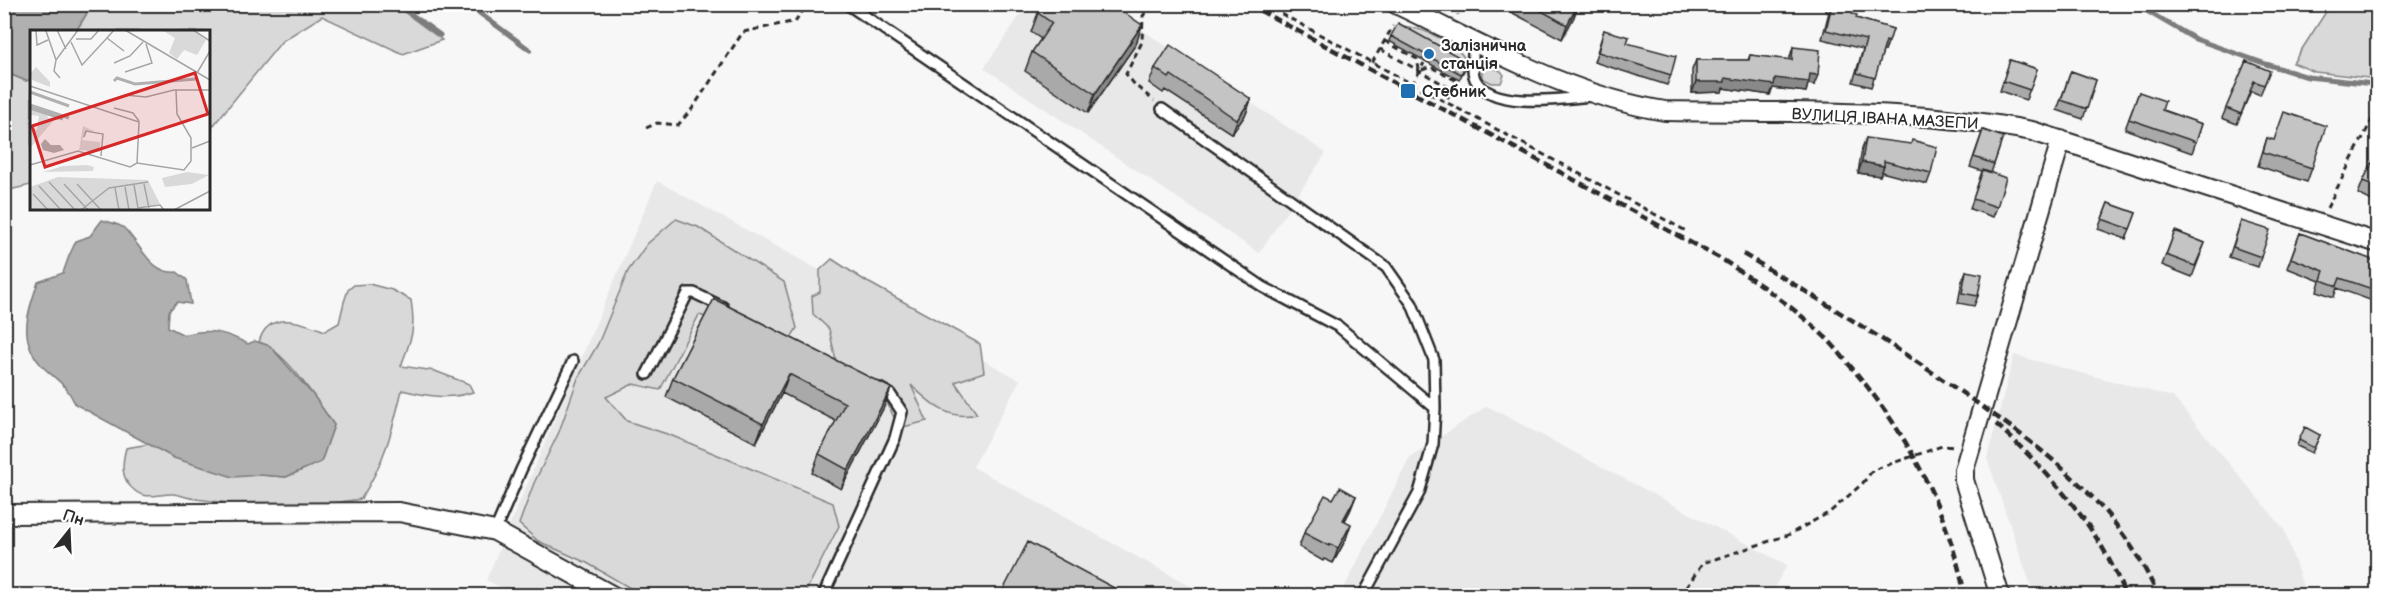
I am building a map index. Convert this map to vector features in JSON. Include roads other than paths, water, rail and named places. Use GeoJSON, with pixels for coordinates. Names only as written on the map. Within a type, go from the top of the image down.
{"type":"FeatureCollection","features":[{"type":"Feature","properties":{"kind":"street","name":"ВУЛИЦЯ ІВАНА МАЗЕПИ"},"geometry":{"type":"LineString","coordinates":[[1396,4],[1474,42],[1598,95],[1637,106],[1665,111],[1931,116],[1987,122],[2032,131],[2378,243]]}},
{"type":"Feature","properties":{"kind":"street"},"geometry":{"type":"LineString","coordinates":[[2000,596],[1964,480],[1964,470],[2061,140]]}},
{"type":"Feature","properties":{"kind":"street"},"geometry":{"type":"LineString","coordinates":[[4,514],[399,512],[495,531],[613,596]]}},
{"type":"Feature","properties":{"kind":"lane"},"geometry":{"type":"LineString","coordinates":[[847,4],[1263,287],[1339,327],[1435,408]]}},
{"type":"Feature","properties":{"kind":"lane"},"geometry":{"type":"LineString","coordinates":[[1474,42],[1474,77],[1480,86],[1490,93],[1502,97],[1548,101],[1598,95]]}},
{"type":"Feature","properties":{"kind":"lane"},"geometry":{"type":"LineString","coordinates":[[1162,109],[1386,267],[1412,304],[1434,360],[1433,444],[1419,493],[1363,596]]}},
{"type":"Feature","properties":{"kind":"lane"},"geometry":{"type":"LineString","coordinates":[[647,374],[688,293],[702,296],[733,312]]}},
{"type":"Feature","properties":{"kind":"lane"},"geometry":{"type":"LineString","coordinates":[[495,531],[573,361]]}},
{"type":"Feature","properties":{"kind":"lane"},"geometry":{"type":"LineString","coordinates":[[824,596],[895,438],[902,412],[890,394],[869,383]]}},
{"type":"Feature","properties":{"kind":"waterway"},"geometry":{"type":"LineString","coordinates":[[397,4],[440,35]]}},
{"type":"Feature","properties":{"kind":"waterway"},"geometry":{"type":"LineString","coordinates":[[467,4],[530,50]]}},
{"type":"Feature","properties":{"kind":"waterway"},"geometry":{"type":"LineString","coordinates":[[2129,4],[2140,7],[2195,39],[2266,64],[2308,77],[2374,84]]}},
{"type":"Feature","properties":{"kind":"railway"},"geometry":{"type":"LineString","coordinates":[[1248,4],[1723,260],[1801,316],[1829,341],[1852,368],[1891,419],[1908,446],[1937,503],[1958,564],[1965,596]]}},
{"type":"Feature","properties":{"kind":"railway"},"geometry":{"type":"LineString","coordinates":[[1743,254],[1889,343],[2002,420],[2064,469],[2117,526],[2139,559],[2158,596]]}},
{"type":"Feature","properties":{"kind":"railway"},"geometry":{"type":"LineString","coordinates":[[1996,424],[2053,481],[2088,525],[2103,548],[2125,596]]}},
{"type":"Feature","properties":{"kind":"place","name":"Залізнична станція"},"geometry":{"type":"Point","coordinates":[1429,54]}},
{"type":"Feature","properties":{"kind":"place","name":"Стебник"},"geometry":{"type":"Point","coordinates":[1408,91]}}]}
